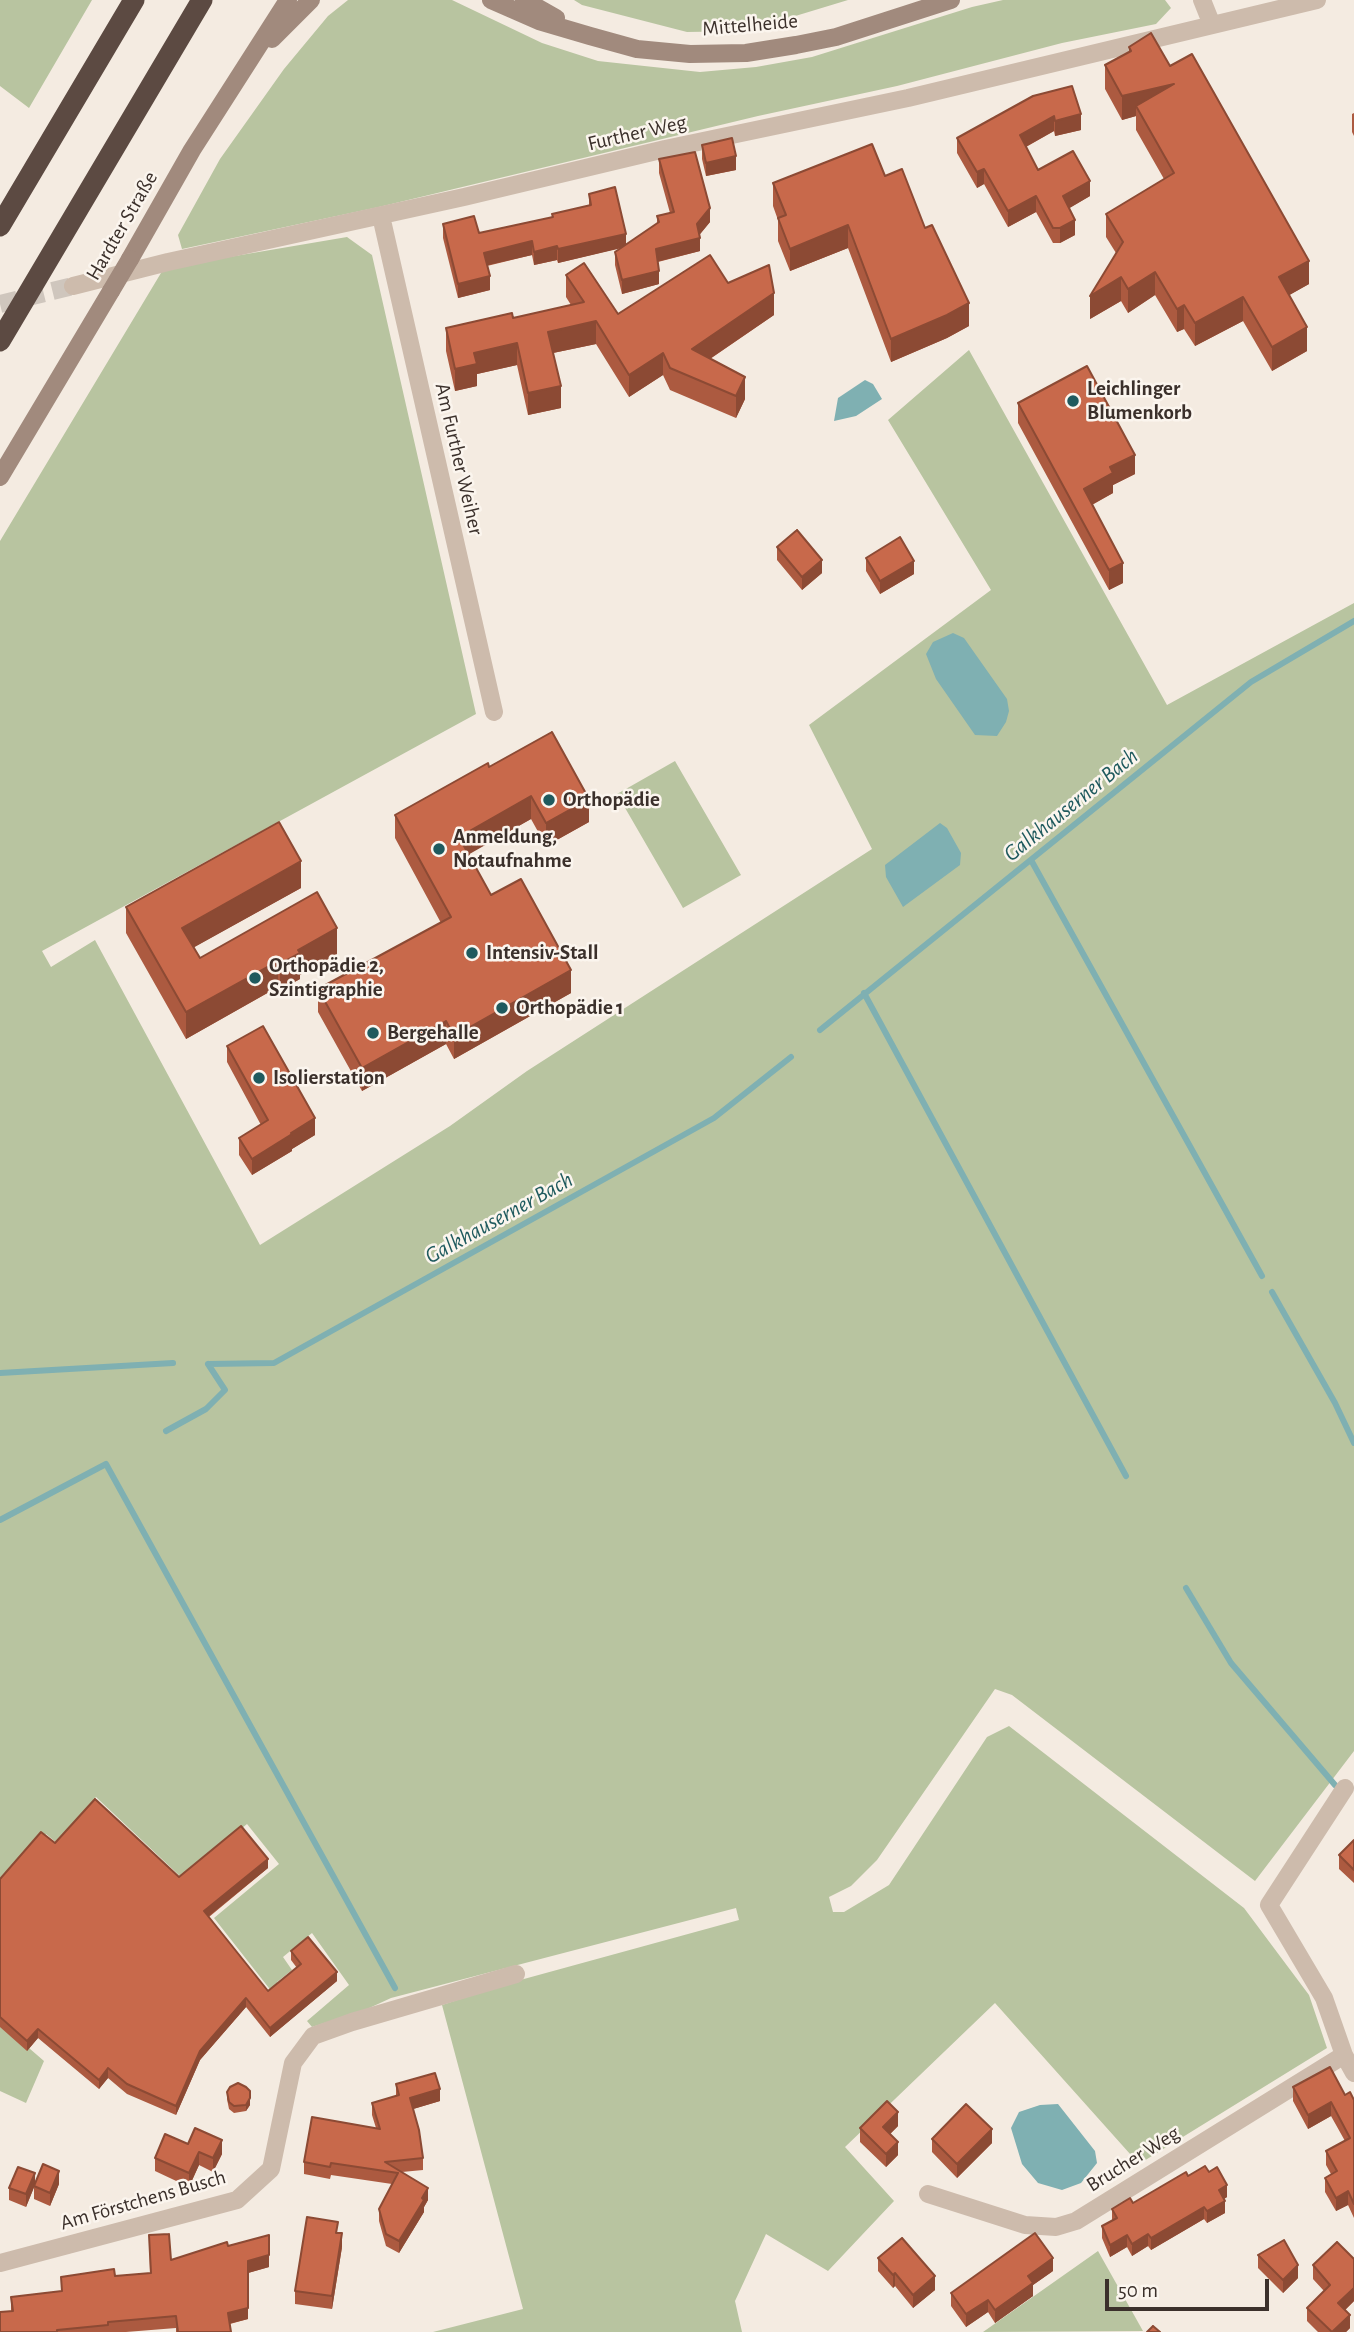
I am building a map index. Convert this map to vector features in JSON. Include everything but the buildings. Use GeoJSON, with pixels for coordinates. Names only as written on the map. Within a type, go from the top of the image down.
{"type":"FeatureCollection","features":[{"type":"Feature","properties":{"kind":"highway"},"geometry":{"type":"LineString","coordinates":[[0,226],[134,0]]}},
{"type":"Feature","properties":{"kind":"highway"},"geometry":{"type":"LineString","coordinates":[[0,341],[202,0]]}},
{"type":"Feature","properties":{"kind":"main road","name":"Hardter Straße"},"geometry":{"type":"LineString","coordinates":[[0,477],[192,150],[288,0]]}},
{"type":"Feature","properties":{"kind":"main road"},"geometry":{"type":"LineString","coordinates":[[246,67],[311,0]]}},
{"type":"Feature","properties":{"kind":"main road","name":"Mittelheide"},"geometry":{"type":"LineString","coordinates":[[491,0],[539,21],[637,49],[690,54],[746,53],[836,37],[951,0]]}},
{"type":"Feature","properties":{"kind":"main road","name":"Mittelheide"},"geometry":{"type":"LineString","coordinates":[[524,0],[590,36]]}},
{"type":"Feature","properties":{"kind":"street"},"geometry":{"type":"LineString","coordinates":[[1202,0],[1212,25]]}},
{"type":"Feature","properties":{"kind":"street","name":"Further Weg"},"geometry":{"type":"LineString","coordinates":[[73,286],[665,149],[908,98],[1317,0]]}},
{"type":"Feature","properties":{"kind":"street","name":"Am Further Weiher"},"geometry":{"type":"LineString","coordinates":[[382,216],[494,712]]}},
{"type":"Feature","properties":{"kind":"street"},"geometry":{"type":"LineString","coordinates":[[1345,1788],[1269,1905],[1324,1998],[1344,2055],[1354,2073]]}},
{"type":"Feature","properties":{"kind":"street","name":"Am Förstchens Busch"},"geometry":{"type":"LineString","coordinates":[[0,2263],[237,2200],[271,2169],[293,2063],[313,2036],[516,1974]]}},
{"type":"Feature","properties":{"kind":"street","name":"Brucher Weg"},"geometry":{"type":"LineString","coordinates":[[928,2194],[1026,2225],[1056,2227],[1076,2221],[1344,2055]]}},
{"type":"Feature","properties":{"kind":"green space"},"geometry":{"type":"Polygon","coordinates":[[[0,0],[92,0],[29,108],[0,86],[0,0]]]}},
{"type":"Feature","properties":{"kind":"green space"},"geometry":{"type":"Polygon","coordinates":[[[348,0],[452,0],[542,43],[598,61],[700,72],[756,67],[812,57],[972,7],[1003,0],[1165,0],[1171,8],[1156,24],[1062,43],[897,86],[758,116],[379,207],[182,249],[178,235],[220,159],[284,69],[328,16],[348,0]]]}},
{"type":"Feature","properties":{"kind":"green space"},"geometry":{"type":"Polygon","coordinates":[[[574,0],[848,0],[746,31],[687,32],[582,5],[574,0]]]}},
{"type":"Feature","properties":{"kind":"green space"},"geometry":{"type":"Polygon","coordinates":[[[347,237],[372,255],[476,714],[42,951],[51,967],[95,940],[260,1245],[450,1126],[527,1071],[872,849],[809,725],[991,590],[888,420],[969,350],[1167,705],[1354,603],[1354,1751],[1255,1881],[1012,1695],[995,1689],[877,1860],[851,1886],[829,1897],[833,1912],[844,1912],[889,1885],[987,1737],[1009,1726],[1244,1908],[1309,1995],[1327,2048],[1139,2164],[995,2003],[845,2147],[894,2201],[828,2271],[766,2234],[735,2301],[742,2332],[433,2332],[523,2309],[442,2005],[513,1982],[739,1920],[736,1908],[391,1998],[365,2010],[312,2027],[307,2021],[349,1985],[312,1933],[283,1957],[292,1970],[277,1982],[283,1993],[276,1997],[214,1918],[279,1864],[247,1824],[182,1878],[96,1797],[57,1843],[46,1834],[0,1889],[0,541],[164,268],[347,237]]]}},
{"type":"Feature","properties":{"kind":"green space"},"geometry":{"type":"Polygon","coordinates":[[[675,761],[741,875],[683,908],[617,794],[675,761]]]}},
{"type":"Feature","properties":{"kind":"green space"},"geometry":{"type":"Polygon","coordinates":[[[0,2023],[44,2061],[26,2103],[0,2091],[0,2023]]]}},
{"type":"Feature","properties":{"kind":"green space"},"geometry":{"type":"Polygon","coordinates":[[[1098,2251],[1143,2331],[983,2332],[1098,2251]]]}},
{"type":"Feature","properties":{"kind":"water"},"geometry":{"type":"Polygon","coordinates":[[[865,380],[873,384],[882,399],[856,416],[834,421],[838,398],[865,380]]]}},
{"type":"Feature","properties":{"kind":"water"},"geometry":{"type":"Polygon","coordinates":[[[953,633],[964,638],[1007,699],[1009,711],[997,736],[975,735],[936,679],[926,654],[933,642],[953,633]]]}},
{"type":"Feature","properties":{"kind":"water"},"geometry":{"type":"Polygon","coordinates":[[[940,823],[947,828],[961,853],[960,865],[903,907],[886,877],[885,865],[940,823]]]}},
{"type":"Feature","properties":{"kind":"water"},"geometry":{"type":"Polygon","coordinates":[[[1058,2104],[1095,2151],[1097,2163],[1081,2183],[1062,2190],[1038,2183],[1022,2164],[1011,2128],[1019,2112],[1040,2105],[1058,2104]]]}},
{"type":"Feature","properties":{"kind":"waterway","name":"Galkhauserner Bach"},"geometry":{"type":"LineString","coordinates":[[820,1030],[1251,682],[1354,621]]}},
{"type":"Feature","properties":{"kind":"waterway"},"geometry":{"type":"LineString","coordinates":[[1031,860],[1262,1276]]}},
{"type":"Feature","properties":{"kind":"waterway"},"geometry":{"type":"LineString","coordinates":[[864,993],[1126,1476]]}},
{"type":"Feature","properties":{"kind":"waterway","name":"Galkhauserner Bach"},"geometry":{"type":"LineString","coordinates":[[208,1364],[274,1363],[714,1118],[791,1057]]}},
{"type":"Feature","properties":{"kind":"waterway"},"geometry":{"type":"LineString","coordinates":[[1272,1292],[1335,1403],[1354,1443]]}},
{"type":"Feature","properties":{"kind":"waterway","name":"Galkhauserner Bach"},"geometry":{"type":"LineString","coordinates":[[0,1373],[173,1363]]}},
{"type":"Feature","properties":{"kind":"waterway"},"geometry":{"type":"LineString","coordinates":[[166,1431],[206,1409],[225,1390],[208,1364]]}},
{"type":"Feature","properties":{"kind":"waterway"},"geometry":{"type":"LineString","coordinates":[[0,1520],[106,1464],[395,1988]]}},
{"type":"Feature","properties":{"kind":"waterway"},"geometry":{"type":"LineString","coordinates":[[1186,1588],[1231,1663],[1335,1785]]}},
{"type":"Feature","properties":{"kind":"tunnel"},"geometry":{"type":"LineString","coordinates":[[0,304],[73,286]]}},
{"type":"Feature","properties":{"kind":"place","name":"Leichlinger Blumenkorb"},"geometry":{"type":"Point","coordinates":[1073,401]}},
{"type":"Feature","properties":{"kind":"place","name":"Orthopädie"},"geometry":{"type":"Point","coordinates":[549,800]}},
{"type":"Feature","properties":{"kind":"place","name":"Anmeldung, Notaufnahme"},"geometry":{"type":"Point","coordinates":[439,849]}},
{"type":"Feature","properties":{"kind":"place","name":"Intensiv-Stall"},"geometry":{"type":"Point","coordinates":[472,953]}},
{"type":"Feature","properties":{"kind":"place","name":"Orthopädie 2, Szintigraphie"},"geometry":{"type":"Point","coordinates":[255,978]}},
{"type":"Feature","properties":{"kind":"place","name":"Orthopädie 1"},"geometry":{"type":"Point","coordinates":[502,1008]}},
{"type":"Feature","properties":{"kind":"place","name":"Bergehalle"},"geometry":{"type":"Point","coordinates":[373,1033]}},
{"type":"Feature","properties":{"kind":"place","name":"Isolierstation"},"geometry":{"type":"Point","coordinates":[259,1078]}}]}
